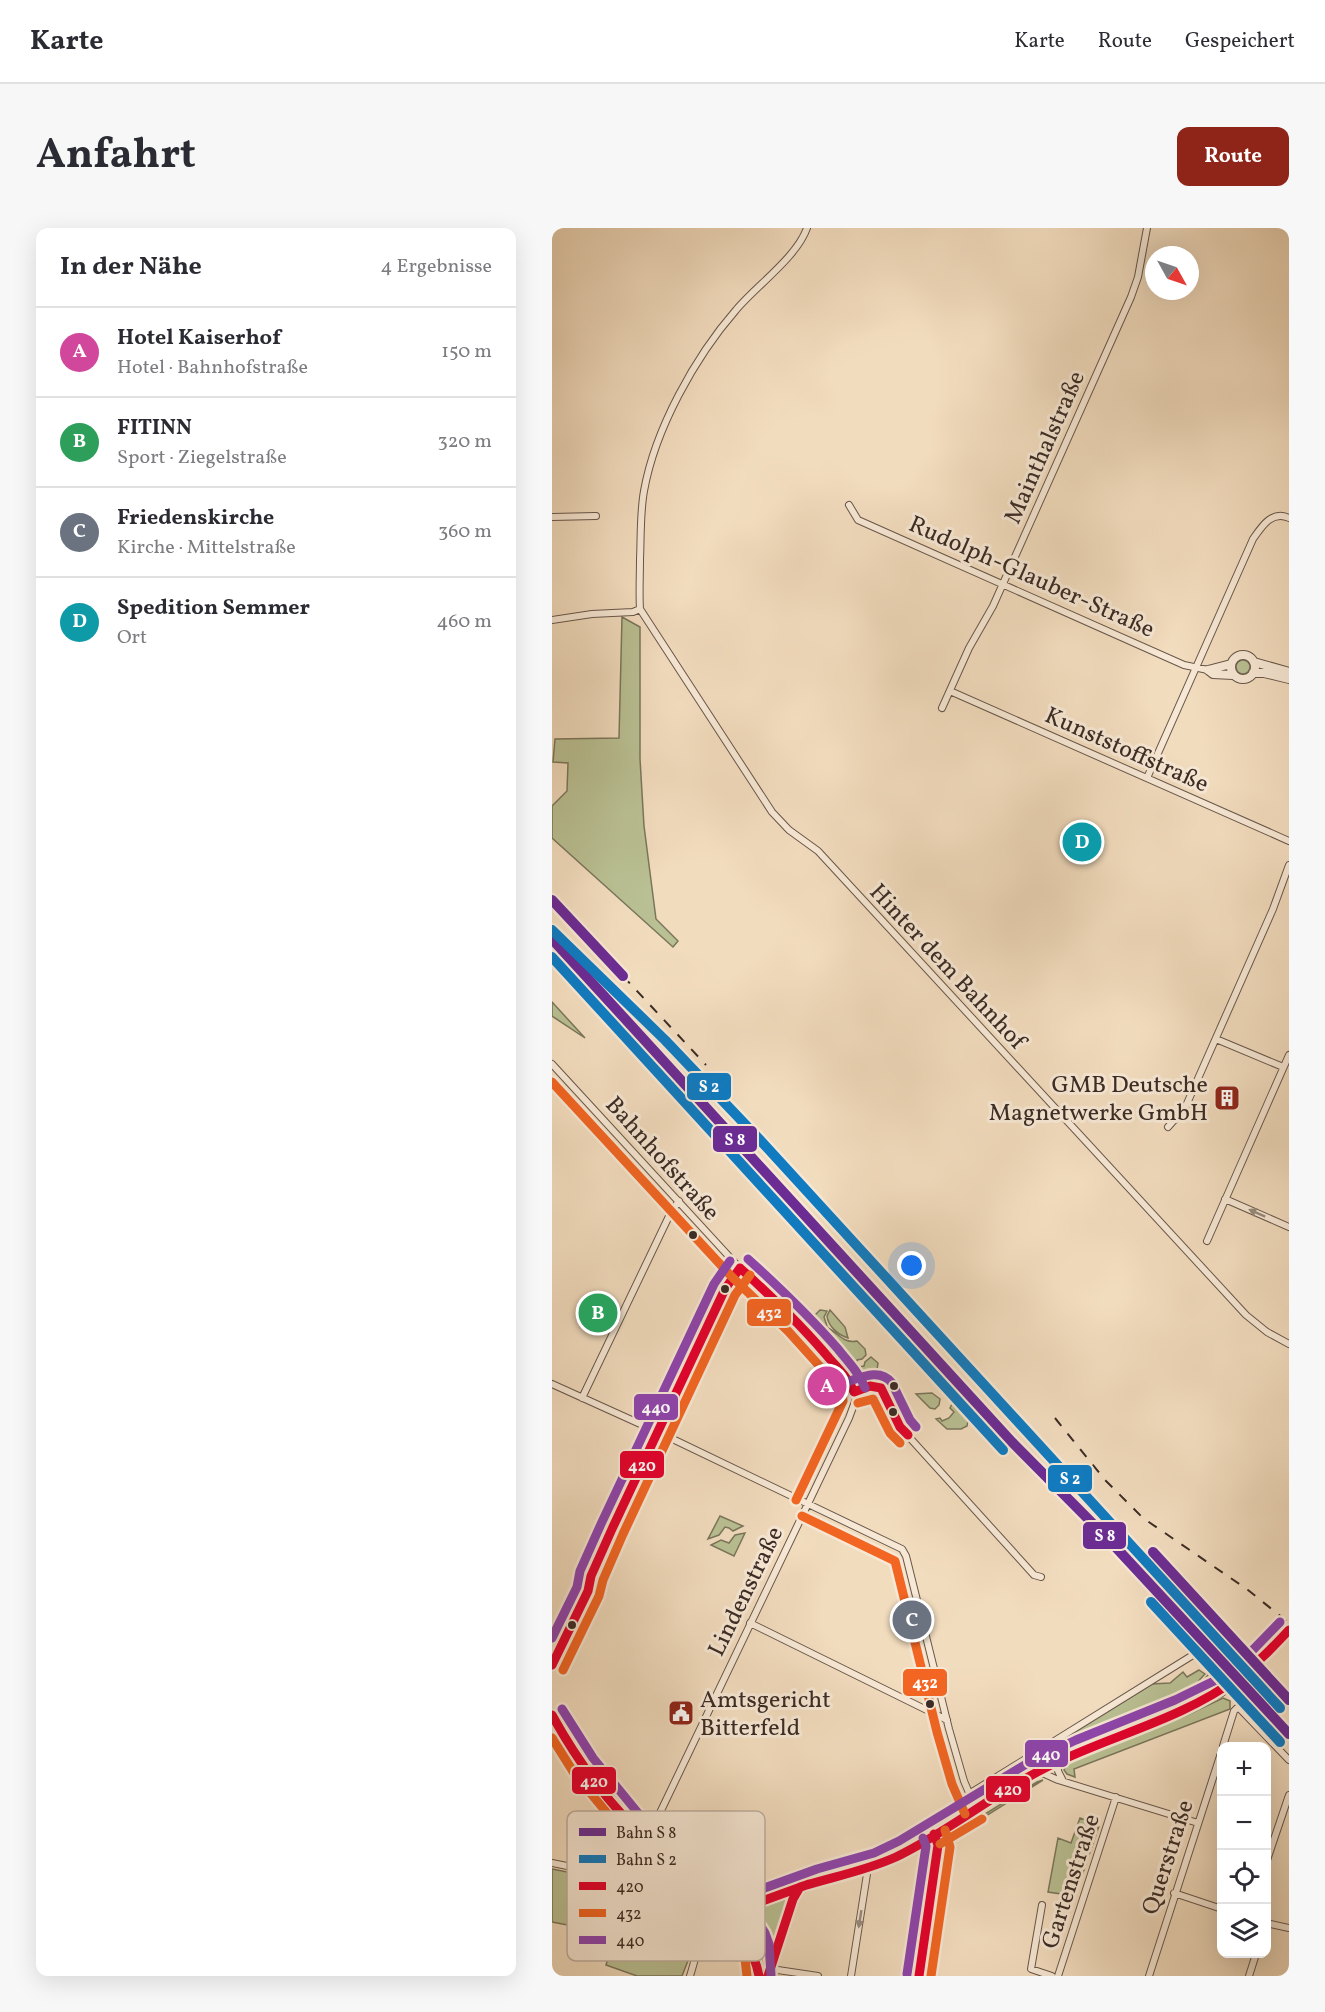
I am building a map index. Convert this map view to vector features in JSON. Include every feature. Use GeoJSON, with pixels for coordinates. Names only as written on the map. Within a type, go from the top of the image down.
{"type":"FeatureCollection","features":[{"type":"Feature","properties":{"kind":"main road"},"geometry":{"type":"LineString","coordinates":[[765,1900],[895,1857],[1038,1771],[1211,1696],[1253,1667],[1289,1630]]}},
{"type":"Feature","properties":{"kind":"main road"},"geometry":{"type":"LineString","coordinates":[[552,1715],[583,1765],[620,1811]]}},
{"type":"Feature","properties":{"kind":"main road"},"geometry":{"type":"LineString","coordinates":[[770,1972],[793,1899],[800,1887]]}},
{"type":"Feature","properties":{"kind":"street"},"geometry":{"type":"LineString","coordinates":[[552,620],[585,614],[633,612],[640,609],[644,493],[665,424],[697,364],[717,333],[738,307],[790,255],[807,228]]}},
{"type":"Feature","properties":{"kind":"street","name":"Mainthalstraße"},"geometry":{"type":"LineString","coordinates":[[942,708],[1003,584],[1131,297],[1138,277],[1147,228]]}},
{"type":"Feature","properties":{"kind":"street","name":"Rudolph-Glauber-Straße"},"geometry":{"type":"LineString","coordinates":[[849,505],[858,520],[1178,662],[1208,670],[1231,664],[1236,656],[1242,654],[1250,657],[1254,662],[1289,672]]}},
{"type":"Feature","properties":{"kind":"street"},"geometry":{"type":"LineString","coordinates":[[1147,778],[1253,539],[1263,524],[1275,516],[1282,514],[1289,518]]}},
{"type":"Feature","properties":{"kind":"street"},"geometry":{"type":"LineString","coordinates":[[552,517],[596,516]]}},
{"type":"Feature","properties":{"kind":"street","name":"Hinter dem Bahnhof"},"geometry":{"type":"LineString","coordinates":[[640,609],[772,812],[789,830],[818,851],[1246,1315],[1267,1332],[1289,1344]]}},
{"type":"Feature","properties":{"kind":"street"},"geometry":{"type":"LineString","coordinates":[[1253,674],[1254,662]]}},
{"type":"Feature","properties":{"kind":"street"},"geometry":{"type":"LineString","coordinates":[[1231,664],[1233,675]]}},
{"type":"Feature","properties":{"kind":"street","name":"Rudolph-Glauber-Straße"},"geometry":{"type":"LineString","coordinates":[[1208,670],[1213,674],[1233,675],[1243,679],[1253,674],[1264,673],[1289,679]]}},
{"type":"Feature","properties":{"kind":"street","name":"Kunststoffstraße"},"geometry":{"type":"LineString","coordinates":[[950,691],[1289,841]]}},
{"type":"Feature","properties":{"kind":"street"},"geometry":{"type":"LineString","coordinates":[[1168,1127],[1185,1108],[1273,909],[1289,865]]}},
{"type":"Feature","properties":{"kind":"street"},"geometry":{"type":"LineString","coordinates":[[1216,1039],[1283,1067]]}},
{"type":"Feature","properties":{"kind":"street"},"geometry":{"type":"LineString","coordinates":[[1207,1241],[1289,1055]]}},
{"type":"Feature","properties":{"kind":"street","name":"Bahnhofstraße"},"geometry":{"type":"LineString","coordinates":[[552,1064],[747,1276],[753,1279],[820,1347],[850,1382],[854,1392]]}},
{"type":"Feature","properties":{"kind":"street"},"geometry":{"type":"LineString","coordinates":[[1225,1199],[1289,1227]]}},
{"type":"Feature","properties":{"kind":"street"},"geometry":{"type":"LineString","coordinates":[[582,1398],[670,1212],[679,1202]]}},
{"type":"Feature","properties":{"kind":"street"},"geometry":{"type":"LineString","coordinates":[[661,1434],[725,1289],[740,1268]]}},
{"type":"Feature","properties":{"kind":"street"},"geometry":{"type":"LineString","coordinates":[[552,1665],[588,1591],[591,1575],[661,1434],[735,1290],[747,1276]]}},
{"type":"Feature","properties":{"kind":"street"},"geometry":{"type":"LineString","coordinates":[[552,1384],[902,1550],[906,1556],[946,1720],[969,1794],[976,1809]]}},
{"type":"Feature","properties":{"kind":"street"},"geometry":{"type":"LineString","coordinates":[[854,1392],[870,1386],[881,1388],[900,1426],[1034,1575],[1041,1577]]}},
{"type":"Feature","properties":{"kind":"street","name":"Lindenstraße"},"geometry":{"type":"LineString","coordinates":[[661,1811],[855,1404],[854,1392]]}},
{"type":"Feature","properties":{"kind":"street"},"geometry":{"type":"LineString","coordinates":[[750,1623],[946,1720]]}},
{"type":"Feature","properties":{"kind":"street"},"geometry":{"type":"LineString","coordinates":[[969,1794],[1194,1655]]}},
{"type":"Feature","properties":{"kind":"street","name":"Querstraße"},"geometry":{"type":"LineString","coordinates":[[1224,1742],[1237,1708],[1242,1710],[1289,1760]]}},
{"type":"Feature","properties":{"kind":"street"},"geometry":{"type":"LineString","coordinates":[[1058,1761],[1058,1772],[1063,1780]]}},
{"type":"Feature","properties":{"kind":"street","name":"Querstraße"},"geometry":{"type":"LineString","coordinates":[[1149,1976],[1217,1764]]}},
{"type":"Feature","properties":{"kind":"street"},"geometry":{"type":"LineString","coordinates":[[1038,1771],[1049,1777],[1198,1823]]}},
{"type":"Feature","properties":{"kind":"street"},"geometry":{"type":"LineString","coordinates":[[1270,1850],[1289,1795]]}},
{"type":"Feature","properties":{"kind":"street","name":"Gartenstraße"},"geometry":{"type":"LineString","coordinates":[[1058,1976],[1116,1797]]}},
{"type":"Feature","properties":{"kind":"street"},"geometry":{"type":"LineString","coordinates":[[919,1976],[938,1845],[934,1834]]}},
{"type":"Feature","properties":{"kind":"street"},"geometry":{"type":"LineString","coordinates":[[552,1863],[567,1866]]}},
{"type":"Feature","properties":{"kind":"street"},"geometry":{"type":"LineString","coordinates":[[851,1973],[867,1874],[866,1867]]}},
{"type":"Feature","properties":{"kind":"street"},"geometry":{"type":"LineString","coordinates":[[1174,1893],[1217,1908]]}},
{"type":"Feature","properties":{"kind":"street"},"geometry":{"type":"LineString","coordinates":[[1042,1905],[1031,1969],[1052,1976]]}},
{"type":"Feature","properties":{"kind":"street"},"geometry":{"type":"LineString","coordinates":[[1271,1924],[1289,1928]]}},
{"type":"Feature","properties":{"kind":"street"},"geometry":{"type":"LineString","coordinates":[[1249,1976],[1254,1958]]}},
{"type":"Feature","properties":{"kind":"street"},"geometry":{"type":"LineString","coordinates":[[690,1976],[695,1961]]}},
{"type":"Feature","properties":{"kind":"street"},"geometry":{"type":"LineString","coordinates":[[770,1972],[818,1976]]}},
{"type":"Feature","properties":{"kind":"green space"},"geometry":{"type":"Polygon","coordinates":[[[622,617],[640,627],[640,759],[644,826],[656,919],[678,941],[673,947],[552,838],[552,806],[567,791],[568,763],[553,762],[555,739],[619,738],[622,617]]]}},
{"type":"Feature","properties":{"kind":"green space"},"geometry":{"type":"Polygon","coordinates":[[[1243,660],[1248,662],[1250,667],[1248,672],[1243,674],[1238,672],[1236,667],[1238,662],[1243,660]]]}},
{"type":"Feature","properties":{"kind":"green space"},"geometry":{"type":"Polygon","coordinates":[[[552,1002],[585,1038],[552,1016],[552,1002]]]}},
{"type":"Feature","properties":{"kind":"green space"},"geometry":{"type":"Polygon","coordinates":[[[820,1310],[827,1311],[824,1317],[827,1326],[818,1335],[812,1328],[813,1317],[820,1310]]]}},
{"type":"Feature","properties":{"kind":"green space"},"geometry":{"type":"Polygon","coordinates":[[[830,1310],[845,1327],[848,1338],[831,1327],[827,1316],[830,1310]]]}},
{"type":"Feature","properties":{"kind":"green space"},"geometry":{"type":"Polygon","coordinates":[[[828,1328],[845,1340],[857,1341],[865,1349],[866,1355],[857,1360],[852,1368],[849,1368],[821,1337],[828,1328]]]}},
{"type":"Feature","properties":{"kind":"green space"},"geometry":{"type":"Polygon","coordinates":[[[871,1357],[878,1363],[877,1370],[863,1375],[854,1373],[859,1367],[864,1366],[871,1357]]]}},
{"type":"Feature","properties":{"kind":"green space"},"geometry":{"type":"Polygon","coordinates":[[[932,1393],[940,1399],[935,1409],[930,1408],[916,1394],[932,1393]]]}},
{"type":"Feature","properties":{"kind":"green space"},"geometry":{"type":"Polygon","coordinates":[[[952,1404],[968,1421],[967,1426],[961,1429],[947,1429],[936,1419],[940,1418],[942,1421],[949,1418],[954,1412],[950,1408],[952,1404]]]}},
{"type":"Feature","properties":{"kind":"green space"},"geometry":{"type":"Polygon","coordinates":[[[720,1516],[743,1526],[733,1531],[725,1527],[719,1535],[708,1539],[720,1516]]]}},
{"type":"Feature","properties":{"kind":"green space"},"geometry":{"type":"Polygon","coordinates":[[[745,1533],[734,1556],[711,1545],[721,1540],[729,1543],[735,1535],[745,1533]]]}},
{"type":"Feature","properties":{"kind":"green space"},"geometry":{"type":"Polygon","coordinates":[[[1199,1670],[1205,1674],[1196,1686],[1197,1695],[1053,1756],[987,1795],[981,1795],[979,1792],[1044,1751],[1049,1751],[1067,1740],[1066,1736],[1151,1684],[1170,1683],[1183,1672],[1187,1677],[1199,1670]]]}},
{"type":"Feature","properties":{"kind":"green space"},"geometry":{"type":"Polygon","coordinates":[[[916,1674],[930,1684],[926,1696],[911,1689],[916,1674]]]}},
{"type":"Feature","properties":{"kind":"green space"},"geometry":{"type":"Polygon","coordinates":[[[1208,1675],[1217,1683],[1201,1693],[1199,1686],[1208,1675]]]}},
{"type":"Feature","properties":{"kind":"green space"},"geometry":{"type":"Polygon","coordinates":[[[1223,1698],[1230,1701],[1230,1709],[1074,1769],[1075,1777],[1064,1770],[1068,1763],[1185,1716],[1223,1698]]]}},
{"type":"Feature","properties":{"kind":"green space"},"geometry":{"type":"Polygon","coordinates":[[[1043,1780],[986,1816],[985,1814],[1043,1780]]]}},
{"type":"Feature","properties":{"kind":"green space"},"geometry":{"type":"Polygon","coordinates":[[[1080,1818],[1088,1821],[1087,1827],[1096,1830],[1099,1826],[1075,1896],[1048,1892],[1058,1838],[1071,1843],[1080,1818]]]}},
{"type":"Feature","properties":{"kind":"green space"},"geometry":{"type":"Polygon","coordinates":[[[552,1869],[567,1872],[567,1925],[552,1922],[552,1869]]]}},
{"type":"Feature","properties":{"kind":"green space"},"geometry":{"type":"Polygon","coordinates":[[[788,1899],[770,1958],[767,1959],[765,1954],[765,1906],[788,1899]]]}},
{"type":"Feature","properties":{"kind":"green space"},"geometry":{"type":"Polygon","coordinates":[[[607,1961],[688,1961],[682,1976],[637,1976],[606,1965],[607,1961]]]}},
{"type":"Feature","properties":{"kind":"railway"},"geometry":{"type":"LineString","coordinates":[[623,976],[706,1065]]}},
{"type":"Feature","properties":{"kind":"railway"},"geometry":{"type":"LineString","coordinates":[[1055,1418],[1105,1480],[1143,1518],[1248,1590],[1289,1623]]}},
{"type":"Feature","properties":{"kind":"transit line"},"geometry":{"type":"LineString","coordinates":[[552,900],[623,976]]}},
{"type":"Feature","properties":{"kind":"transit line"},"geometry":{"type":"LineString","coordinates":[[552,930],[665,1040],[760,1140],[1280,1708]]}},
{"type":"Feature","properties":{"kind":"transit line"},"geometry":{"type":"LineString","coordinates":[[552,939],[1012,1442],[1109,1540],[1289,1734]]}},
{"type":"Feature","properties":{"kind":"transit line"},"geometry":{"type":"LineString","coordinates":[[552,957],[1003,1450]]}},
{"type":"Feature","properties":{"kind":"transit line","name":"432"},"geometry":{"type":"LineString","coordinates":[[552,1082],[731,1276],[788,1331],[842,1391],[843,1401],[796,1500]]}},
{"type":"Feature","properties":{"kind":"transit line","name":"440"},"geometry":{"type":"LineString","coordinates":[[748,1259],[827,1337],[853,1367],[865,1388]]}},
{"type":"Feature","properties":{"kind":"transit line","name":"440"},"geometry":{"type":"LineString","coordinates":[[552,1638],[577,1587],[580,1571],[601,1524],[714,1284],[730,1261]]}},
{"type":"Feature","properties":{"kind":"transit line","name":"420"},"geometry":{"type":"LineString","coordinates":[[740,1268],[808,1334],[843,1374],[854,1392]]}},
{"type":"Feature","properties":{"kind":"transit line","name":"420"},"geometry":{"type":"LineString","coordinates":[[552,1665],[588,1591],[591,1576],[612,1529],[725,1289],[740,1268]]}},
{"type":"Feature","properties":{"kind":"transit line","name":"432"},"geometry":{"type":"LineString","coordinates":[[563,1670],[599,1596],[603,1580],[623,1534],[735,1295],[750,1275]]}},
{"type":"Feature","properties":{"kind":"transit line","name":"440"},"geometry":{"type":"LineString","coordinates":[[850,1381],[872,1375],[888,1379],[916,1427]]}},
{"type":"Feature","properties":{"kind":"transit line","name":"420"},"geometry":{"type":"LineString","coordinates":[[854,1392],[870,1386],[881,1388],[900,1427],[908,1435]]}},
{"type":"Feature","properties":{"kind":"transit line","name":"432"},"geometry":{"type":"LineString","coordinates":[[858,1403],[873,1399],[890,1433],[900,1443]]}},
{"type":"Feature","properties":{"kind":"transit line","name":"432"},"geometry":{"type":"LineString","coordinates":[[802,1516],[895,1561],[937,1732],[952,1784],[965,1814]]}},
{"type":"Feature","properties":{"kind":"transit line"},"geometry":{"type":"LineString","coordinates":[[1153,1552],[1289,1700]]}},
{"type":"Feature","properties":{"kind":"transit line"},"geometry":{"type":"LineString","coordinates":[[1151,1602],[1280,1742]]}},
{"type":"Feature","properties":{"kind":"transit line","name":"440"},"geometry":{"type":"LineString","coordinates":[[765,1888],[817,1869],[874,1853],[899,1841],[1033,1760],[1175,1700],[1214,1681],[1245,1658],[1280,1622]]}},
{"type":"Feature","properties":{"kind":"transit line","name":"420"},"geometry":{"type":"LineString","coordinates":[[768,1976],[793,1899],[800,1887],[896,1857],[1045,1768],[1194,1705],[1246,1672],[1289,1630]]}},
{"type":"Feature","properties":{"kind":"transit line","name":"440"},"geometry":{"type":"LineString","coordinates":[[562,1709],[593,1758],[636,1811]]}},
{"type":"Feature","properties":{"kind":"transit line","name":"420"},"geometry":{"type":"LineString","coordinates":[[552,1715],[586,1770],[619,1811]]}},
{"type":"Feature","properties":{"kind":"transit line","name":"432"},"geometry":{"type":"LineString","coordinates":[[552,1738],[574,1773],[605,1811]]}},
{"type":"Feature","properties":{"kind":"transit line","name":"432"},"geometry":{"type":"LineString","coordinates":[[940,1844],[982,1819]]}},
{"type":"Feature","properties":{"kind":"transit line","name":"432"},"geometry":{"type":"LineString","coordinates":[[931,1976],[950,1847],[945,1830]]}},
{"type":"Feature","properties":{"kind":"transit line","name":"420"},"geometry":{"type":"LineString","coordinates":[[919,1976],[938,1845],[934,1834]]}},
{"type":"Feature","properties":{"kind":"transit line","name":"440"},"geometry":{"type":"LineString","coordinates":[[907,1974],[926,1846],[923,1838]]}},
{"type":"Feature","properties":{"kind":"transit line","name":"420"},"geometry":{"type":"LineString","coordinates":[[765,1900],[809,1884]]}},
{"type":"Feature","properties":{"kind":"transit line","name":"440"},"geometry":{"type":"LineString","coordinates":[[765,1933],[769,1944],[771,1975]]}},
{"type":"Feature","properties":{"kind":"transit line","name":"432"},"geometry":{"type":"LineString","coordinates":[[745,1961],[747,1976]]}},
{"type":"Feature","properties":{"kind":"transit line","name":"420"},"geometry":{"type":"LineString","coordinates":[[755,1961],[759,1976]]}},
{"type":"Feature","properties":{"kind":"place","name":"Spedition Semmer"},"geometry":{"type":"Point","coordinates":[1082,842]}},
{"type":"Feature","properties":{"kind":"place","name":"GMB Deutsche Magnetwerke GmbH"},"geometry":{"type":"Point","coordinates":[1227,1098]}},
{"type":"Feature","properties":{"kind":"place","name":"FITINN"},"geometry":{"type":"Point","coordinates":[598,1313]}},
{"type":"Feature","properties":{"kind":"place","name":"Hotel Kaiserhof"},"geometry":{"type":"Point","coordinates":[827,1386]}},
{"type":"Feature","properties":{"kind":"place","name":"Friedenskirche"},"geometry":{"type":"Point","coordinates":[912,1620]}},
{"type":"Feature","properties":{"kind":"place","name":"Amtsgericht Bitterfeld"},"geometry":{"type":"Point","coordinates":[681,1713]}}]}
